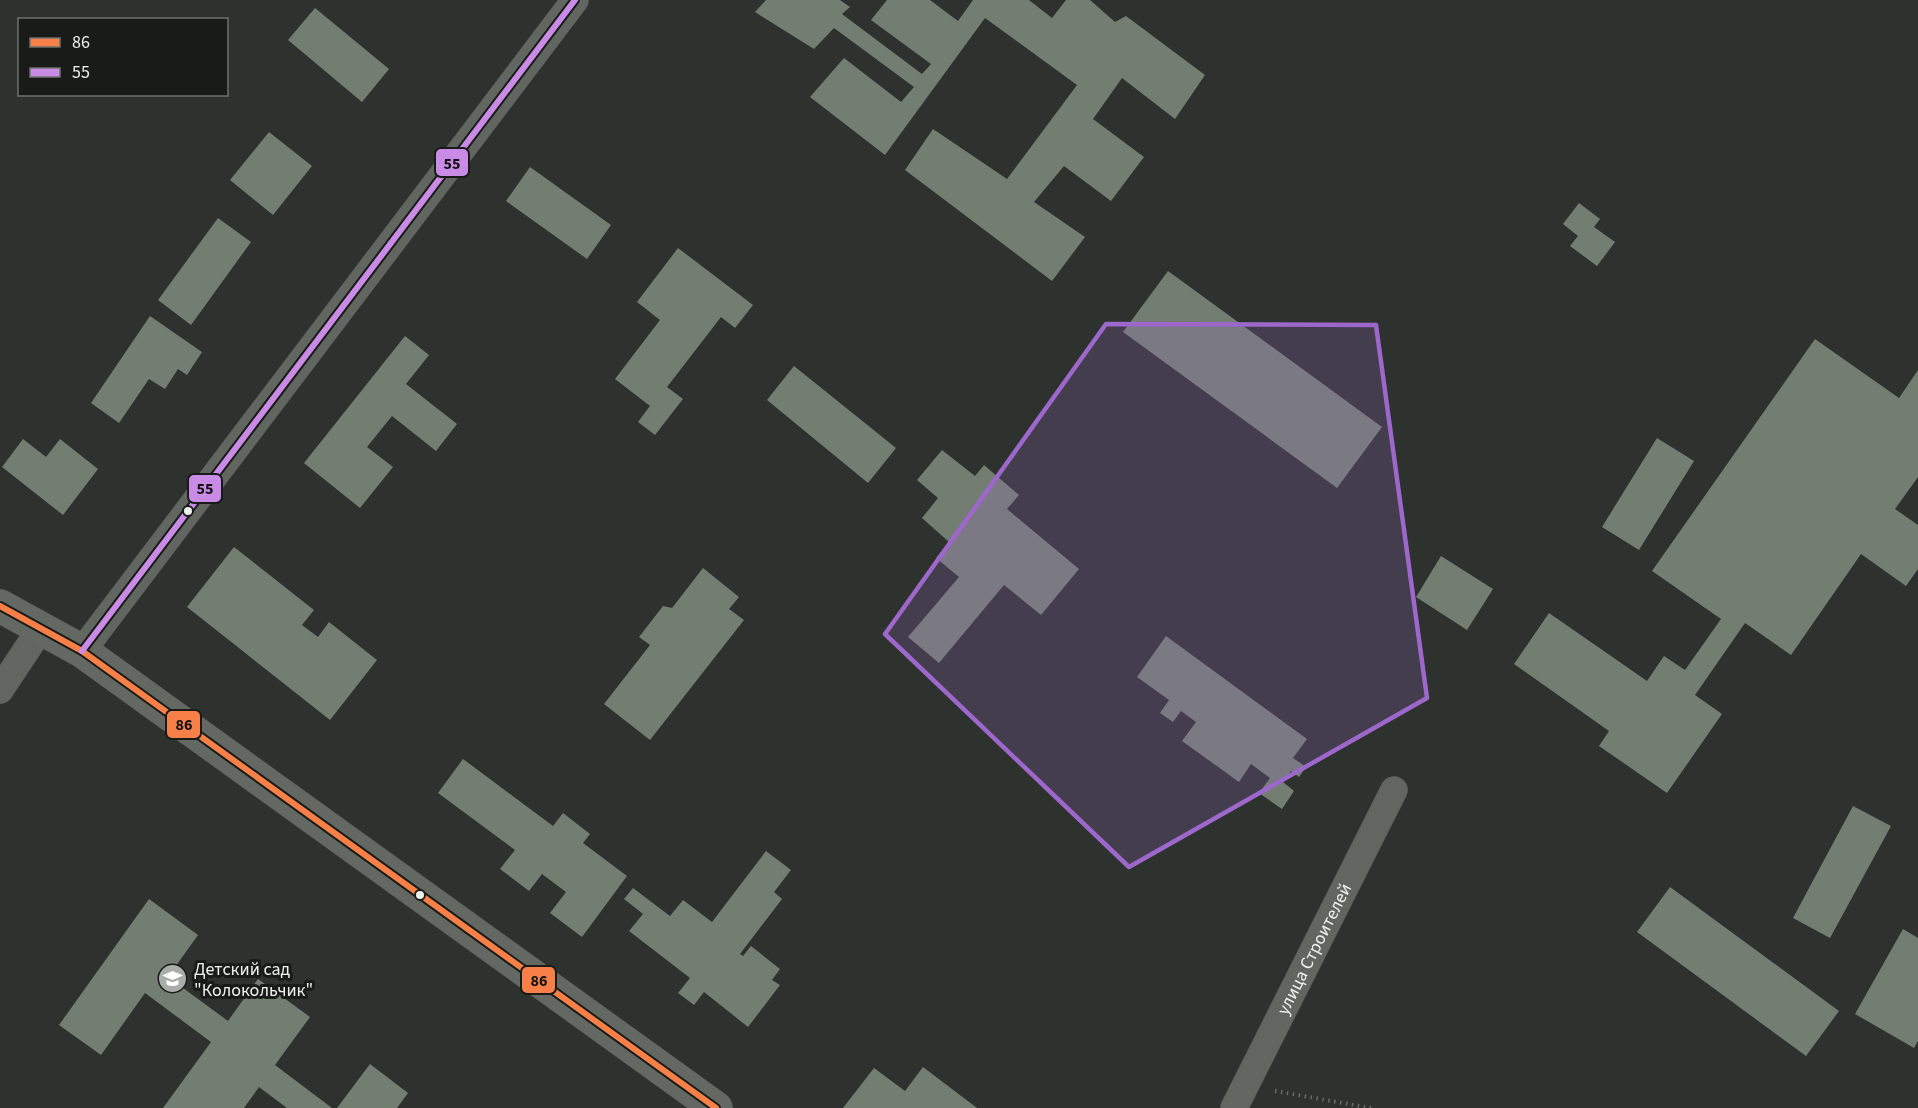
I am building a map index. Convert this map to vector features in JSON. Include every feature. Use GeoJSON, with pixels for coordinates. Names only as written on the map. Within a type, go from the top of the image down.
{"type":"FeatureCollection","features":[{"type":"Feature","properties":{"kind":"main road"},"geometry":{"type":"LineString","coordinates":[[0,606],[82,651],[716,1108]]}},
{"type":"Feature","properties":{"kind":"street"},"geometry":{"type":"LineString","coordinates":[[82,651],[575,0]]}},
{"type":"Feature","properties":{"kind":"street"},"geometry":{"type":"LineString","coordinates":[[0,690],[41,628]]}},
{"type":"Feature","properties":{"kind":"street","name":"улица Строителей"},"geometry":{"type":"LineString","coordinates":[[1240,1097],[1394,790]]}},
{"type":"Feature","properties":{"kind":"path"},"geometry":{"type":"LineString","coordinates":[[1240,1097],[1371,1108]]}},
{"type":"Feature","properties":{"kind":"highlighted area"},"geometry":{"type":"Polygon","coordinates":[[[1106,324],[1376,325],[1427,698],[1129,867],[885,634],[1106,324]]]}},
{"type":"Feature","properties":{"kind":"building"},"geometry":{"type":"Polygon","coordinates":[[[766,0],[840,0],[850,7],[842,14],[922,74],[931,64],[871,20],[887,0],[930,0],[958,21],[973,0],[1029,0],[1052,18],[1066,0],[1090,0],[1115,22],[1126,16],[1205,75],[1175,119],[1122,78],[1093,119],[1144,157],[1111,201],[1064,166],[1034,202],[1085,237],[1052,281],[905,170],[933,129],[1007,179],[1077,85],[985,18],[885,155],[810,97],[844,58],[901,102],[914,87],[834,28],[814,49],[755,12],[766,0]]]}},
{"type":"Feature","properties":{"kind":"building"},"geometry":{"type":"Polygon","coordinates":[[[315,8],[389,69],[362,102],[288,40],[315,8]]]}},
{"type":"Feature","properties":{"kind":"building"},"geometry":{"type":"Polygon","coordinates":[[[269,132],[312,166],[273,215],[230,180],[269,132]]]}},
{"type":"Feature","properties":{"kind":"building"},"geometry":{"type":"Polygon","coordinates":[[[530,167],[611,225],[587,259],[506,201],[530,167]]]}},
{"type":"Feature","properties":{"kind":"building"},"geometry":{"type":"Polygon","coordinates":[[[1579,203],[1600,219],[1594,227],[1615,242],[1597,266],[1570,246],[1578,236],[1563,224],[1579,203]]]}},
{"type":"Feature","properties":{"kind":"building"},"geometry":{"type":"Polygon","coordinates":[[[218,218],[251,242],[191,325],[158,300],[218,218]]]}},
{"type":"Feature","properties":{"kind":"building"},"geometry":{"type":"Polygon","coordinates":[[[678,248],[753,305],[735,328],[721,317],[667,387],[683,399],[655,435],[638,422],[650,406],[615,379],[660,320],[637,302],[678,248]]]}},
{"type":"Feature","properties":{"kind":"building"},"geometry":{"type":"Polygon","coordinates":[[[1168,271],[1382,427],[1337,488],[1123,332],[1168,271]]]}},
{"type":"Feature","properties":{"kind":"building"},"geometry":{"type":"Polygon","coordinates":[[[150,316],[202,352],[187,375],[178,369],[165,389],[149,379],[119,423],[91,403],[150,316]]]}},
{"type":"Feature","properties":{"kind":"building"},"geometry":{"type":"Polygon","coordinates":[[[405,336],[429,355],[406,384],[457,424],[436,451],[392,416],[367,447],[393,467],[360,508],[304,463],[405,336]]]}},
{"type":"Feature","properties":{"kind":"building"},"geometry":{"type":"Polygon","coordinates":[[[1815,339],[1899,398],[1918,370],[1918,477],[1895,509],[1918,525],[1918,569],[1906,586],[1861,554],[1791,655],[1745,623],[1695,695],[1722,714],[1667,793],[1599,746],[1609,731],[1514,664],[1549,613],[1647,681],[1664,656],[1685,670],[1721,619],[1652,571],[1815,339]]]}},
{"type":"Feature","properties":{"kind":"building"},"geometry":{"type":"Polygon","coordinates":[[[794,366],[896,448],[868,483],[767,400],[794,366]]]}},
{"type":"Feature","properties":{"kind":"building"},"geometry":{"type":"Polygon","coordinates":[[[1657,438],[1694,461],[1639,550],[1602,527],[1657,438]]]}},
{"type":"Feature","properties":{"kind":"building"},"geometry":{"type":"Polygon","coordinates":[[[23,439],[46,457],[60,439],[98,469],[63,515],[2,467],[23,439]]]}},
{"type":"Feature","properties":{"kind":"building"},"geometry":{"type":"Polygon","coordinates":[[[942,450],[975,476],[984,465],[1019,495],[1007,509],[1079,569],[1041,615],[1004,585],[939,663],[908,637],[959,577],[936,558],[949,542],[922,518],[938,498],[917,480],[942,450]]]}},
{"type":"Feature","properties":{"kind":"building"},"geometry":{"type":"Polygon","coordinates":[[[234,547],[314,610],[302,625],[318,637],[329,622],[377,660],[330,720],[187,607],[234,547]]]}},
{"type":"Feature","properties":{"kind":"building"},"geometry":{"type":"Polygon","coordinates":[[[1441,556],[1493,589],[1467,630],[1416,597],[1441,556]]]}},
{"type":"Feature","properties":{"kind":"building"},"geometry":{"type":"Polygon","coordinates":[[[703,568],[739,597],[729,609],[744,620],[650,740],[604,704],[650,645],[639,637],[663,606],[672,608],[703,568]]]}},
{"type":"Feature","properties":{"kind":"building"},"geometry":{"type":"Polygon","coordinates":[[[1166,636],[1307,739],[1293,758],[1306,767],[1299,777],[1291,771],[1283,782],[1294,791],[1282,809],[1259,793],[1270,778],[1251,764],[1239,782],[1182,741],[1196,722],[1181,711],[1173,722],[1160,713],[1169,700],[1137,677],[1166,636]]]}},
{"type":"Feature","properties":{"kind":"building"},"geometry":{"type":"Polygon","coordinates":[[[463,759],[553,826],[563,813],[590,834],[583,843],[627,876],[582,937],[550,913],[566,892],[542,874],[529,891],[500,869],[515,850],[438,793],[463,759]]]}},
{"type":"Feature","properties":{"kind":"building"},"geometry":{"type":"Polygon","coordinates":[[[1853,806],[1891,826],[1830,938],[1793,918],[1853,806]]]}},
{"type":"Feature","properties":{"kind":"building"},"geometry":{"type":"Polygon","coordinates":[[[766,851],[791,870],[774,892],[782,899],[740,954],[743,956],[751,946],[780,969],[772,980],[780,985],[748,1027],[704,992],[694,1005],[678,993],[690,978],[629,931],[643,914],[624,899],[633,888],[670,916],[683,900],[712,922],[766,851]]]}},
{"type":"Feature","properties":{"kind":"building"},"geometry":{"type":"Polygon","coordinates":[[[1670,887],[1839,1011],[1806,1056],[1637,932],[1670,887]]]}},
{"type":"Feature","properties":{"kind":"building"},"geometry":{"type":"Polygon","coordinates":[[[149,899],[198,935],[168,977],[228,1021],[258,979],[310,1017],[275,1065],[332,1108],[287,1108],[259,1087],[244,1108],[163,1108],[211,1042],[145,993],[101,1055],[59,1025],[149,899]]]}},
{"type":"Feature","properties":{"kind":"building"},"geometry":{"type":"Polygon","coordinates":[[[1903,929],[1918,938],[1918,1041],[1914,1048],[1855,1014],[1903,929]]]}},
{"type":"Feature","properties":{"kind":"building"},"geometry":{"type":"Polygon","coordinates":[[[370,1064],[408,1093],[397,1108],[337,1108],[370,1064]]]}},
{"type":"Feature","properties":{"kind":"building"},"geometry":{"type":"Polygon","coordinates":[[[923,1067],[977,1108],[843,1108],[874,1068],[905,1091],[923,1067]]]}},
{"type":"Feature","properties":{"kind":"transit line","name":"55"},"geometry":{"type":"LineString","coordinates":[[82,651],[575,0]]}},
{"type":"Feature","properties":{"kind":"transit line","name":"86"},"geometry":{"type":"LineString","coordinates":[[0,606],[82,651],[716,1108]]}},
{"type":"Feature","properties":{"kind":"place","name":"Детский сад \"Колокольчик\""},"geometry":{"type":"Point","coordinates":[173,979]}}]}
